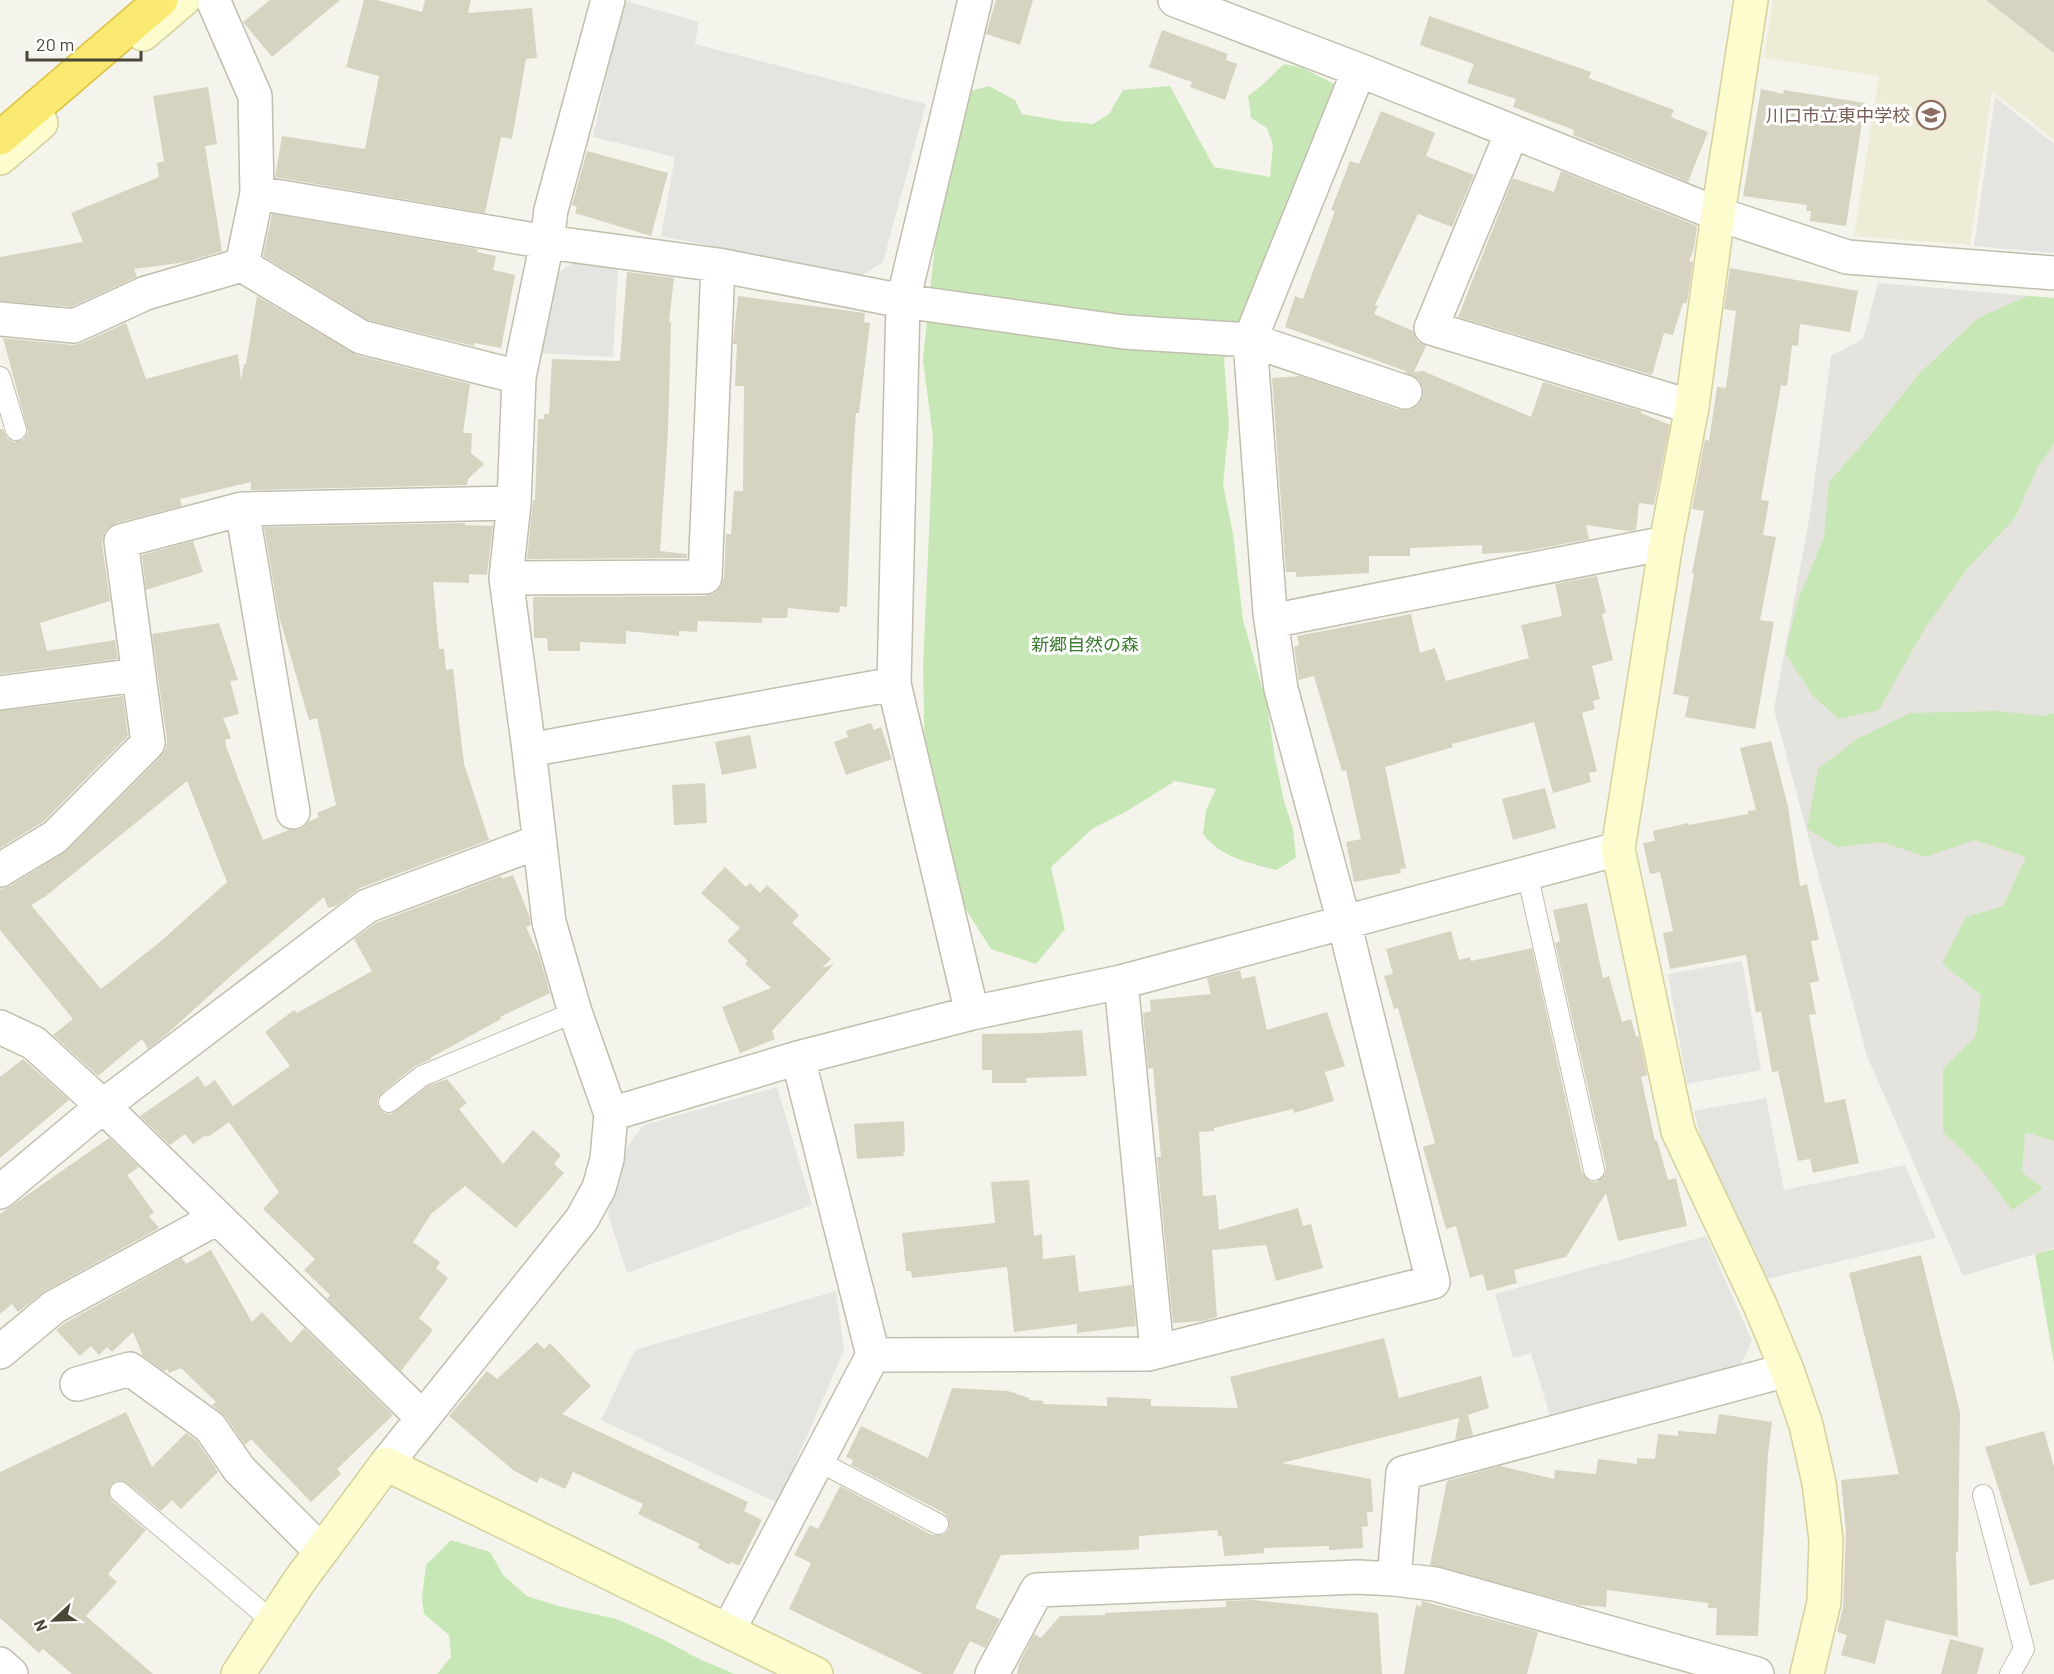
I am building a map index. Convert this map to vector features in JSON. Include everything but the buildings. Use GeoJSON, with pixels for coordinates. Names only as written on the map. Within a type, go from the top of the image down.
{"type":"FeatureCollection","features":[{"type":"Feature","properties":{"kind":"highway"},"geometry":{"type":"LineString","coordinates":[[0,138],[161,0]]}},
{"type":"Feature","properties":{"kind":"street"},"geometry":{"type":"LineString","coordinates":[[0,158],[183,0]]}},
{"type":"Feature","properties":{"kind":"street"},"geometry":{"type":"LineString","coordinates":[[213,0],[255,96],[257,193],[242,265]]}},
{"type":"Feature","properties":{"kind":"street"},"geometry":{"type":"LineString","coordinates":[[238,1674],[321,1551],[386,1464],[582,1219],[599,1188],[607,1159],[611,1114],[574,1012],[549,922],[506,578],[513,503],[519,377],[547,242],[551,210],[608,0]]}},
{"type":"Feature","properties":{"kind":"street"},"geometry":{"type":"LineString","coordinates":[[972,1013],[894,684],[903,301],[975,0]]}},
{"type":"Feature","properties":{"kind":"street"},"geometry":{"type":"LineString","coordinates":[[1175,0],[1359,70],[1718,214],[1847,257],[2054,273]]}},
{"type":"Feature","properties":{"kind":"street"},"geometry":{"type":"LineString","coordinates":[[1751,0],[1718,214],[1692,407],[1666,543],[1618,849],[1678,1131],[1760,1305],[1787,1370],[1806,1425],[1820,1483],[1826,1540],[1824,1602],[1807,1674]]}},
{"type":"Feature","properties":{"kind":"street"},"geometry":{"type":"LineString","coordinates":[[873,1355],[1148,1354],[1433,1282],[1344,922],[1281,689],[1271,621],[1250,340],[1359,70]]}},
{"type":"Feature","properties":{"kind":"street"},"geometry":{"type":"LineString","coordinates":[[1512,132],[1431,328],[1692,407]]}},
{"type":"Feature","properties":{"kind":"street"},"geometry":{"type":"LineString","coordinates":[[257,193],[547,242],[718,265],[903,301],[1124,332],[1250,340],[1405,392]]}},
{"type":"Feature","properties":{"kind":"street"},"geometry":{"type":"LineString","coordinates":[[0,319],[74,326],[146,292],[242,265],[361,337],[519,377]]}},
{"type":"Feature","properties":{"kind":"street"},"geometry":{"type":"LineString","coordinates":[[506,578],[705,577],[718,265]]}},
{"type":"Feature","properties":{"kind":"street"},"geometry":{"type":"LineString","coordinates":[[0,870],[55,837],[148,743],[121,541],[242,509],[513,503]]}},
{"type":"Feature","properties":{"kind":"street"},"geometry":{"type":"LineString","coordinates":[[242,509],[293,812]]}},
{"type":"Feature","properties":{"kind":"street"},"geometry":{"type":"LineString","coordinates":[[1271,621],[1666,543]]}},
{"type":"Feature","properties":{"kind":"street"},"geometry":{"type":"LineString","coordinates":[[0,693],[138,675]]}},
{"type":"Feature","properties":{"kind":"street"},"geometry":{"type":"LineString","coordinates":[[529,750],[894,684]]}},
{"type":"Feature","properties":{"kind":"street"},"geometry":{"type":"LineString","coordinates":[[0,1192],[103,1106],[367,906],[538,842]]}},
{"type":"Feature","properties":{"kind":"street"},"geometry":{"type":"LineString","coordinates":[[611,1114],[798,1058],[972,1013],[1121,982],[1618,849]]}},
{"type":"Feature","properties":{"kind":"street"},"geometry":{"type":"LineString","coordinates":[[1121,982],[1157,1351]]}},
{"type":"Feature","properties":{"kind":"street"},"geometry":{"type":"LineString","coordinates":[[0,1028],[34,1043],[103,1106],[422,1417]]}},
{"type":"Feature","properties":{"kind":"street"},"geometry":{"type":"LineString","coordinates":[[728,1631],[873,1355],[798,1058]]}},
{"type":"Feature","properties":{"kind":"street"},"geometry":{"type":"LineString","coordinates":[[0,1352],[54,1307],[217,1218]]}},
{"type":"Feature","properties":{"kind":"street"},"geometry":{"type":"LineString","coordinates":[[77,1384],[130,1369],[210,1426],[239,1469],[321,1551]]}},
{"type":"Feature","properties":{"kind":"street"},"geometry":{"type":"LineString","coordinates":[[1394,1579],[1403,1473],[1787,1370]]}},
{"type":"Feature","properties":{"kind":"street"},"geometry":{"type":"LineString","coordinates":[[386,1464],[816,1674]]}},
{"type":"Feature","properties":{"kind":"street"},"geometry":{"type":"LineString","coordinates":[[992,1674],[1037,1590],[1358,1577],[1435,1584],[1757,1674]]}},
{"type":"Feature","properties":{"kind":"street"},"geometry":{"type":"LineString","coordinates":[[0,1664],[11,1674]]}},
{"type":"Feature","properties":{"kind":"lane"},"geometry":{"type":"LineString","coordinates":[[0,377],[16,430]]}},
{"type":"Feature","properties":{"kind":"lane"},"geometry":{"type":"LineString","coordinates":[[1527,873],[1594,1170]]}},
{"type":"Feature","properties":{"kind":"lane"},"geometry":{"type":"LineString","coordinates":[[389,1102],[422,1076],[574,1012]]}},
{"type":"Feature","properties":{"kind":"lane"},"geometry":{"type":"LineString","coordinates":[[818,1461],[938,1524]]}},
{"type":"Feature","properties":{"kind":"lane"},"geometry":{"type":"LineString","coordinates":[[120,1492],[272,1621]]}},
{"type":"Feature","properties":{"kind":"lane"},"geometry":{"type":"LineString","coordinates":[[1983,1495],[2025,1649],[2010,1674]]}},
{"type":"Feature","properties":{"kind":"shaded area"},"geometry":{"type":"Polygon","coordinates":[[[623,0],[699,22],[695,44],[926,104],[883,262],[861,276],[661,236],[675,157],[593,137],[623,0]]]}},
{"type":"Feature","properties":{"kind":"shaded area","name":"川口市立東中学校"},"geometry":{"type":"Polygon","coordinates":[[[1773,0],[2054,0],[2054,140],[1992,91],[1970,245],[1854,236],[1879,76],[1764,58],[1773,0]]]}},
{"type":"Feature","properties":{"kind":"shaded area"},"geometry":{"type":"Polygon","coordinates":[[[1995,97],[2054,144],[2054,253],[1974,246],[1995,97]]]}},
{"type":"Feature","properties":{"kind":"shaded area"},"geometry":{"type":"Polygon","coordinates":[[[578,260],[618,269],[613,357],[538,353],[552,276],[578,260]]]}},
{"type":"Feature","properties":{"kind":"shaded area"},"geometry":{"type":"Polygon","coordinates":[[[1878,283],[2054,298],[2054,1248],[1963,1276],[1867,1056],[1774,709],[1810,514],[1831,356],[1863,339],[1878,283]]]}},
{"type":"Feature","properties":{"kind":"shaded area"},"geometry":{"type":"Polygon","coordinates":[[[1742,961],[1761,1070],[1687,1084],[1668,974],[1742,961]]]}},
{"type":"Feature","properties":{"kind":"shaded area"},"geometry":{"type":"Polygon","coordinates":[[[777,1087],[812,1205],[627,1273],[608,1214],[626,1148],[644,1125],[777,1087]]]}},
{"type":"Feature","properties":{"kind":"shaded area"},"geometry":{"type":"Polygon","coordinates":[[[1766,1098],[1784,1190],[1905,1165],[1936,1238],[1762,1280],[1702,1143],[1694,1111],[1766,1098]]]}},
{"type":"Feature","properties":{"kind":"shaded area"},"geometry":{"type":"Polygon","coordinates":[[[1706,1236],[1752,1341],[1739,1368],[1551,1419],[1531,1353],[1513,1358],[1495,1294],[1706,1236]]]}},
{"type":"Feature","properties":{"kind":"shaded area"},"geometry":{"type":"Polygon","coordinates":[[[836,1291],[844,1350],[778,1503],[601,1420],[635,1350],[836,1291]]]}},
{"type":"Feature","properties":{"kind":"green space","name":"新郷自然の森"},"geometry":{"type":"Polygon","coordinates":[[[1284,64],[1303,68],[1338,86],[1255,292],[1224,359],[1229,425],[1223,484],[1233,534],[1243,620],[1267,704],[1275,758],[1284,801],[1293,829],[1296,858],[1276,870],[1227,854],[1203,834],[1206,810],[1216,789],[1175,781],[1127,811],[1092,829],[1051,867],[1065,929],[1036,964],[991,949],[949,883],[925,765],[923,668],[933,438],[923,360],[939,204],[970,91],[989,86],[1015,100],[1022,114],[1093,124],[1109,114],[1123,90],[1170,86],[1214,167],[1270,177],[1273,145],[1267,128],[1251,118],[1248,96],[1284,64]]]}},
{"type":"Feature","properties":{"kind":"green space"},"geometry":{"type":"Polygon","coordinates":[[[2028,296],[2054,298],[2054,444],[2037,468],[2015,518],[1966,570],[1925,628],[1879,710],[1839,719],[1813,696],[1785,653],[1798,600],[1824,537],[1829,482],[1919,374],[1978,318],[2028,296]]]}},
{"type":"Feature","properties":{"kind":"green space"},"geometry":{"type":"Polygon","coordinates":[[[1997,711],[2043,716],[2054,713],[2054,1141],[2025,1132],[2022,1172],[2043,1189],[2012,1210],[1980,1168],[1943,1132],[1943,1069],[1976,1036],[1981,995],[1942,963],[1966,917],[2003,906],[2026,857],[1974,840],[1926,857],[1883,842],[1837,847],[1807,829],[1818,769],[1857,739],[1910,713],[1997,711]]]}},
{"type":"Feature","properties":{"kind":"green space"},"geometry":{"type":"Polygon","coordinates":[[[2054,1249],[2054,1364],[2035,1254],[2054,1249]]]}},
{"type":"Feature","properties":{"kind":"green space"},"geometry":{"type":"Polygon","coordinates":[[[451,1540],[490,1552],[504,1576],[527,1596],[558,1606],[617,1619],[735,1674],[437,1674],[451,1657],[449,1635],[424,1614],[422,1598],[426,1565],[451,1540]]]}},
{"type":"Feature","properties":{"kind":"place","name":"川口市立東中学校"},"geometry":{"type":"Point","coordinates":[1931,115]}}]}
